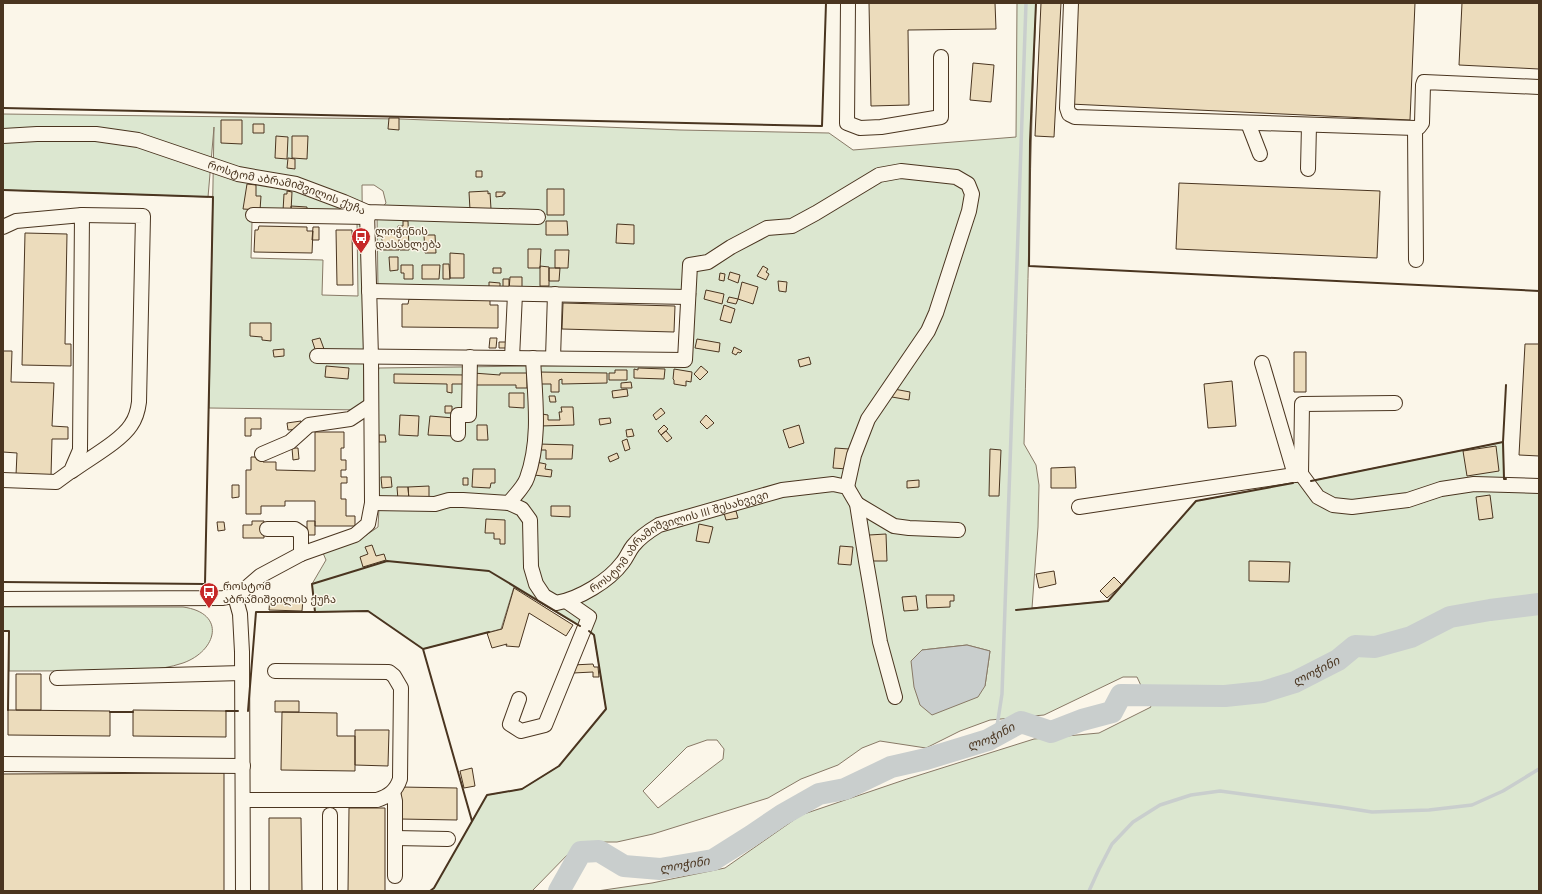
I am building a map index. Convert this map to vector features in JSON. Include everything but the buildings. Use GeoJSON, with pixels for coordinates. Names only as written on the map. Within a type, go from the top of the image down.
{"type":"FeatureCollection","features":[{"type":"Feature","properties":{"kind":"street"},"geometry":{"type":"LineString","coordinates":[[848,3],[847,123],[860,128],[881,127],[941,117],[941,57]]}},
{"type":"Feature","properties":{"kind":"street"},"geometry":{"type":"LineString","coordinates":[[1071,3],[1067,108],[1069,114],[1075,116],[1415,128],[1419,127],[1422,123],[1422,85],[1424,82],[1539,87]]}},
{"type":"Feature","properties":{"kind":"street"},"geometry":{"type":"LineString","coordinates":[[1248,123],[1260,154]]}},
{"type":"Feature","properties":{"kind":"street"},"geometry":{"type":"LineString","coordinates":[[1308,169],[1309,125]]}},
{"type":"Feature","properties":{"kind":"street"},"geometry":{"type":"LineString","coordinates":[[1415,128],[1416,260]]}},
{"type":"Feature","properties":{"kind":"street","name":"როსტომ აბრამიშვილის ქუჩა"},"geometry":{"type":"LineString","coordinates":[[3,136],[37,134],[96,134],[138,140],[238,174],[296,184],[344,202],[367,215],[371,357],[372,503],[368,524],[355,535],[301,554],[260,576],[235,596]]}},
{"type":"Feature","properties":{"kind":"street"},"geometry":{"type":"LineString","coordinates":[[317,356],[686,360],[690,265],[708,262],[731,247],[767,228],[792,226],[879,175],[901,172],[956,177],[968,184],[972,194],[969,211],[936,313],[919,346],[868,419],[854,455],[847,487],[857,504],[880,642],[895,697]]}},
{"type":"Feature","properties":{"kind":"street"},"geometry":{"type":"LineString","coordinates":[[71,471],[80,450],[82,215]]}},
{"type":"Feature","properties":{"kind":"street"},"geometry":{"type":"LineString","coordinates":[[3,227],[16,221],[82,215],[143,216],[139,402],[137,413],[131,426],[122,436],[56,482],[3,480]]}},
{"type":"Feature","properties":{"kind":"street"},"geometry":{"type":"LineString","coordinates":[[253,215],[538,217]]}},
{"type":"Feature","properties":{"kind":"street"},"geometry":{"type":"LineString","coordinates":[[369,291],[688,297]]}},
{"type":"Feature","properties":{"kind":"street"},"geometry":{"type":"LineString","coordinates":[[512,358],[515,294]]}},
{"type":"Feature","properties":{"kind":"street"},"geometry":{"type":"LineString","coordinates":[[553,358],[555,294]]}},
{"type":"Feature","properties":{"kind":"street"},"geometry":{"type":"LineString","coordinates":[[458,434],[458,415],[469,415],[470,357]]}},
{"type":"Feature","properties":{"kind":"street"},"geometry":{"type":"LineString","coordinates":[[509,503],[527,479],[532,460],[536,430],[533,358]]}},
{"type":"Feature","properties":{"kind":"street"},"geometry":{"type":"LineString","coordinates":[[1262,363],[1298,475],[1318,497],[1333,505],[1352,507],[1408,500],[1441,489],[1474,484],[1539,486]]}},
{"type":"Feature","properties":{"kind":"street"},"geometry":{"type":"LineString","coordinates":[[1298,475],[1302,404],[1395,403]]}},
{"type":"Feature","properties":{"kind":"street"},"geometry":{"type":"LineString","coordinates":[[262,454],[290,442],[309,426],[350,419],[371,405]]}},
{"type":"Feature","properties":{"kind":"street"},"geometry":{"type":"LineString","coordinates":[[1079,507],[1298,475]]}},
{"type":"Feature","properties":{"kind":"street","name":"როსტომ აბრამიშვილის III შესახვევი"},"geometry":{"type":"LineString","coordinates":[[566,601],[607,579],[623,562],[632,546],[646,532],[659,525],[782,490],[834,484],[847,487]]}},
{"type":"Feature","properties":{"kind":"street"},"geometry":{"type":"LineString","coordinates":[[372,503],[435,504],[449,500],[456,500],[509,503],[522,509],[530,520],[531,567],[536,584],[544,596],[556,604],[566,601],[589,616],[545,725],[521,731],[510,724],[519,699]]}},
{"type":"Feature","properties":{"kind":"street"},"geometry":{"type":"LineString","coordinates":[[857,504],[894,526],[958,530]]}},
{"type":"Feature","properties":{"kind":"street"},"geometry":{"type":"LineString","coordinates":[[267,529],[295,529],[301,533],[301,554]]}},
{"type":"Feature","properties":{"kind":"street"},"geometry":{"type":"LineString","coordinates":[[3,599],[223,598],[235,596],[240,614],[242,673],[243,891]]}},
{"type":"Feature","properties":{"kind":"street"},"geometry":{"type":"LineString","coordinates":[[243,800],[377,800],[387,797],[393,792],[400,779],[401,688],[394,676],[389,672],[275,671]]}},
{"type":"Feature","properties":{"kind":"street"},"geometry":{"type":"LineString","coordinates":[[57,678],[242,673]]}},
{"type":"Feature","properties":{"kind":"street"},"geometry":{"type":"LineString","coordinates":[[3,764],[242,766]]}},
{"type":"Feature","properties":{"kind":"street"},"geometry":{"type":"LineString","coordinates":[[393,792],[395,801],[394,876]]}},
{"type":"Feature","properties":{"kind":"street"},"geometry":{"type":"LineString","coordinates":[[330,815],[330,891]]}},
{"type":"Feature","properties":{"kind":"street"},"geometry":{"type":"LineString","coordinates":[[395,838],[448,839]]}},
{"type":"Feature","properties":{"kind":"green space"},"geometry":{"type":"Polygon","coordinates":[[[1017,3],[1036,3],[1024,444],[1036,465],[1039,485],[1038,527],[1032,608],[1108,601],[1196,501],[1297,482],[1310,481],[1503,442],[1504,479],[1539,480],[1539,891],[597,891],[652,883],[725,868],[801,815],[907,779],[1034,739],[1099,733],[1151,707],[1137,677],[1123,677],[1044,715],[990,720],[960,731],[926,748],[880,741],[862,748],[838,765],[801,779],[768,798],[653,834],[617,842],[590,842],[574,848],[532,891],[430,891],[434,888],[487,795],[522,789],[559,766],[606,709],[594,635],[514,587],[501,629],[423,649],[368,611],[315,612],[312,584],[326,560],[323,553],[359,540],[378,527],[379,508],[374,389],[379,368],[688,364],[696,293],[378,290],[377,213],[386,203],[383,191],[374,185],[362,185],[364,410],[209,408],[214,127],[208,197],[3,190],[3,114],[401,119],[680,130],[829,133],[853,150],[1016,137],[1017,3]],[[252,222],[251,258],[323,260],[322,295],[358,296],[357,223],[252,222]],[[967,645],[922,650],[985,686],[990,651],[967,645]],[[707,740],[687,747],[643,791],[658,808],[723,759],[724,749],[717,740],[707,740]]]}},
{"type":"Feature","properties":{"kind":"green space"},"geometry":{"type":"Polygon","coordinates":[[[3,607],[183,607],[197,611],[206,617],[211,624],[212,633],[210,642],[204,650],[195,657],[183,663],[163,668],[134,670],[9,671],[9,631],[3,631],[3,607]]]}},
{"type":"Feature","properties":{"kind":"shaded area"},"geometry":{"type":"Polygon","coordinates":[[[967,645],[990,651],[985,686],[978,697],[932,715],[920,705],[914,687],[911,661],[922,650],[967,645]]]}},
{"type":"Feature","properties":{"kind":"waterway"},"geometry":{"type":"LineString","coordinates":[[988,740],[997,726],[1002,694],[1026,3]]}},
{"type":"Feature","properties":{"kind":"waterway","name":"ლოჭინი"},"geometry":{"type":"LineString","coordinates":[[559,891],[581,852],[599,851],[624,866],[660,869],[713,860],[782,815],[819,794],[845,789],[891,767],[926,759],[988,740],[1021,722],[1051,732],[1082,720],[1112,712],[1121,695],[1225,696],[1263,692],[1295,682],[1338,660],[1355,646],[1375,647],[1411,637],[1450,617],[1539,604]]}},
{"type":"Feature","properties":{"kind":"waterway"},"geometry":{"type":"LineString","coordinates":[[1089,891],[1112,844],[1133,822],[1160,805],[1191,795],[1220,791],[1372,812],[1429,810],[1472,805],[1503,791],[1539,769]]}},
{"type":"Feature","properties":{"kind":"wall"},"geometry":{"type":"LineString","coordinates":[[3,108],[822,126],[826,3]]}},
{"type":"Feature","properties":{"kind":"wall"},"geometry":{"type":"LineString","coordinates":[[1036,3],[1030,141],[1029,266],[1539,291]]}},
{"type":"Feature","properties":{"kind":"wall"},"geometry":{"type":"LineString","coordinates":[[3,190],[213,197],[205,584],[3,582]]}},
{"type":"Feature","properties":{"kind":"wall"},"geometry":{"type":"LineString","coordinates":[[1506,385],[1503,442],[1504,479],[1506,479]]}},
{"type":"Feature","properties":{"kind":"wall"},"geometry":{"type":"LineString","coordinates":[[1311,481],[1503,442]]}},
{"type":"Feature","properties":{"kind":"wall"},"geometry":{"type":"LineString","coordinates":[[1016,610],[1108,601],[1196,501],[1293,483]]}},
{"type":"Feature","properties":{"kind":"wall"},"geometry":{"type":"LineString","coordinates":[[248,711],[256,612],[315,612],[312,584],[387,561],[489,571],[580,626]]}},
{"type":"Feature","properties":{"kind":"wall"},"geometry":{"type":"LineString","coordinates":[[315,612],[368,611],[423,649],[489,632]]}},
{"type":"Feature","properties":{"kind":"wall"},"geometry":{"type":"LineString","coordinates":[[3,631],[9,631],[8,710]]}},
{"type":"Feature","properties":{"kind":"wall"},"geometry":{"type":"LineString","coordinates":[[430,891],[434,888],[487,795],[522,789],[559,766],[606,709],[594,635],[589,631]]}},
{"type":"Feature","properties":{"kind":"wall"},"geometry":{"type":"LineString","coordinates":[[423,649],[472,821]]}},
{"type":"Feature","properties":{"kind":"wall"},"geometry":{"type":"LineString","coordinates":[[226,711],[238,711]]}},
{"type":"Feature","properties":{"kind":"wall"},"geometry":{"type":"LineString","coordinates":[[110,712],[133,712]]}},
{"type":"Feature","properties":{"kind":"place","name":"ლოჭინის დასახლება"},"geometry":{"type":"Point","coordinates":[361,254]}},
{"type":"Feature","properties":{"kind":"place","name":"როსტომ აბრამიშვილის ქუჩა"},"geometry":{"type":"Point","coordinates":[209,609]}}]}
